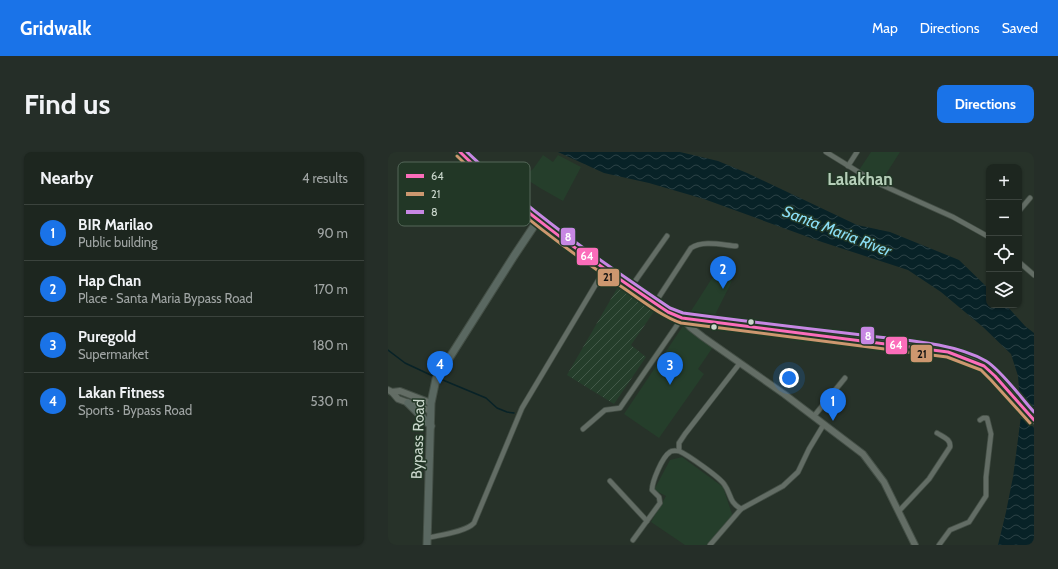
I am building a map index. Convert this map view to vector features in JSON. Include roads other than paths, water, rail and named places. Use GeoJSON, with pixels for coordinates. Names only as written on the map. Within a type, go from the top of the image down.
{"type":"FeatureCollection","features":[{"type":"Feature","properties":{"kind":"main road"},"geometry":{"type":"LineString","coordinates":[[460,152],[470,162]]}},
{"type":"Feature","properties":{"kind":"main road"},"geometry":{"type":"LineString","coordinates":[[530,214],[631,287],[668,312],[682,318],[948,352],[984,366],[995,376],[1034,420]]}},
{"type":"Feature","properties":{"kind":"main road","name":"Bypass Road"},"geometry":{"type":"LineString","coordinates":[[427,541],[431,403],[438,376],[538,220]]}},
{"type":"Feature","properties":{"kind":"main road"},"geometry":{"type":"LineString","coordinates":[[682,318],[690,327],[814,416],[863,454],[884,482],[915,545]]}},
{"type":"Feature","properties":{"kind":"main road"},"geometry":{"type":"LineString","coordinates":[[390,391],[400,391],[431,403]]}},
{"type":"Feature","properties":{"kind":"main road"},"geometry":{"type":"LineString","coordinates":[[390,391],[398,399],[431,411]]}},
{"type":"Feature","properties":{"kind":"main road"},"geometry":{"type":"LineString","coordinates":[[408,403],[431,426]]}},
{"type":"Feature","properties":{"kind":"street"},"geometry":{"type":"LineString","coordinates":[[826,152],[873,181],[953,217],[987,236]]}},
{"type":"Feature","properties":{"kind":"street"},"geometry":{"type":"LineString","coordinates":[[848,166],[857,152]]}},
{"type":"Feature","properties":{"kind":"street"},"geometry":{"type":"LineString","coordinates":[[1022,207],[1030,198]]}},
{"type":"Feature","properties":{"kind":"street"},"geometry":{"type":"LineString","coordinates":[[631,287],[667,236]]}},
{"type":"Feature","properties":{"kind":"street"},"geometry":{"type":"LineString","coordinates":[[655,303],[691,248],[696,244],[736,246]]}},
{"type":"Feature","properties":{"kind":"street"},"geometry":{"type":"LineString","coordinates":[[1022,265],[1034,275]]}},
{"type":"Feature","properties":{"kind":"street"},"geometry":{"type":"LineString","coordinates":[[427,541],[470,527],[474,523],[522,408],[605,269]]}},
{"type":"Feature","properties":{"kind":"street"},"geometry":{"type":"LineString","coordinates":[[583,429],[605,410],[620,408],[682,318]]}},
{"type":"Feature","properties":{"kind":"street"},"geometry":{"type":"LineString","coordinates":[[679,451],[679,443],[685,434],[740,363]]}},
{"type":"Feature","properties":{"kind":"street"},"geometry":{"type":"LineString","coordinates":[[814,416],[845,378]]}},
{"type":"Feature","properties":{"kind":"street"},"geometry":{"type":"LineString","coordinates":[[939,545],[950,530],[968,522],[986,496],[986,477],[991,434],[987,418],[980,420]]}},
{"type":"Feature","properties":{"kind":"street"},"geometry":{"type":"LineString","coordinates":[[710,545],[741,509],[783,486],[798,472],[809,449],[824,424]]}},
{"type":"Feature","properties":{"kind":"street"},"geometry":{"type":"LineString","coordinates":[[899,511],[929,479],[950,447],[949,440],[937,433]]}},
{"type":"Feature","properties":{"kind":"street"},"geometry":{"type":"LineString","coordinates":[[633,540],[660,500],[652,490],[652,486],[668,453],[673,451],[679,451],[722,482],[734,504],[741,509]]}},
{"type":"Feature","properties":{"kind":"street"},"geometry":{"type":"LineString","coordinates":[[610,481],[647,521]]}},
{"type":"Feature","properties":{"kind":"water","name":"Santa Maria River"},"geometry":{"type":"Polygon","coordinates":[[[558,152],[680,152],[718,161],[747,173],[857,225],[890,232],[959,260],[986,286],[986,308],[1009,308],[1025,326],[1034,333],[1034,545],[998,545],[1013,477],[1021,416],[1018,376],[1011,354],[983,327],[941,292],[908,270],[822,242],[704,199],[649,183],[604,173],[558,152]]]}},
{"type":"Feature","properties":{"kind":"waterway"},"geometry":{"type":"LineString","coordinates":[[388,350],[405,363],[435,377]]}},
{"type":"Feature","properties":{"kind":"waterway"},"geometry":{"type":"LineString","coordinates":[[438,378],[486,398],[497,408],[514,413]]}},
{"type":"Feature","properties":{"kind":"place","name":"Hap Chan"},"geometry":{"type":"Point","coordinates":[723,289]}},
{"type":"Feature","properties":{"kind":"place","name":"Lakan Fitness"},"geometry":{"type":"Point","coordinates":[440,384]}},
{"type":"Feature","properties":{"kind":"place","name":"Puregold"},"geometry":{"type":"Point","coordinates":[670,385]}},
{"type":"Feature","properties":{"kind":"place","name":"BIR Marilao"},"geometry":{"type":"Point","coordinates":[833,421]}},
{"type":"Feature","properties":{"kind":"district","name":"Lalakhan"},"geometry":{"type":"Point","coordinates":[860,179]}}]}
